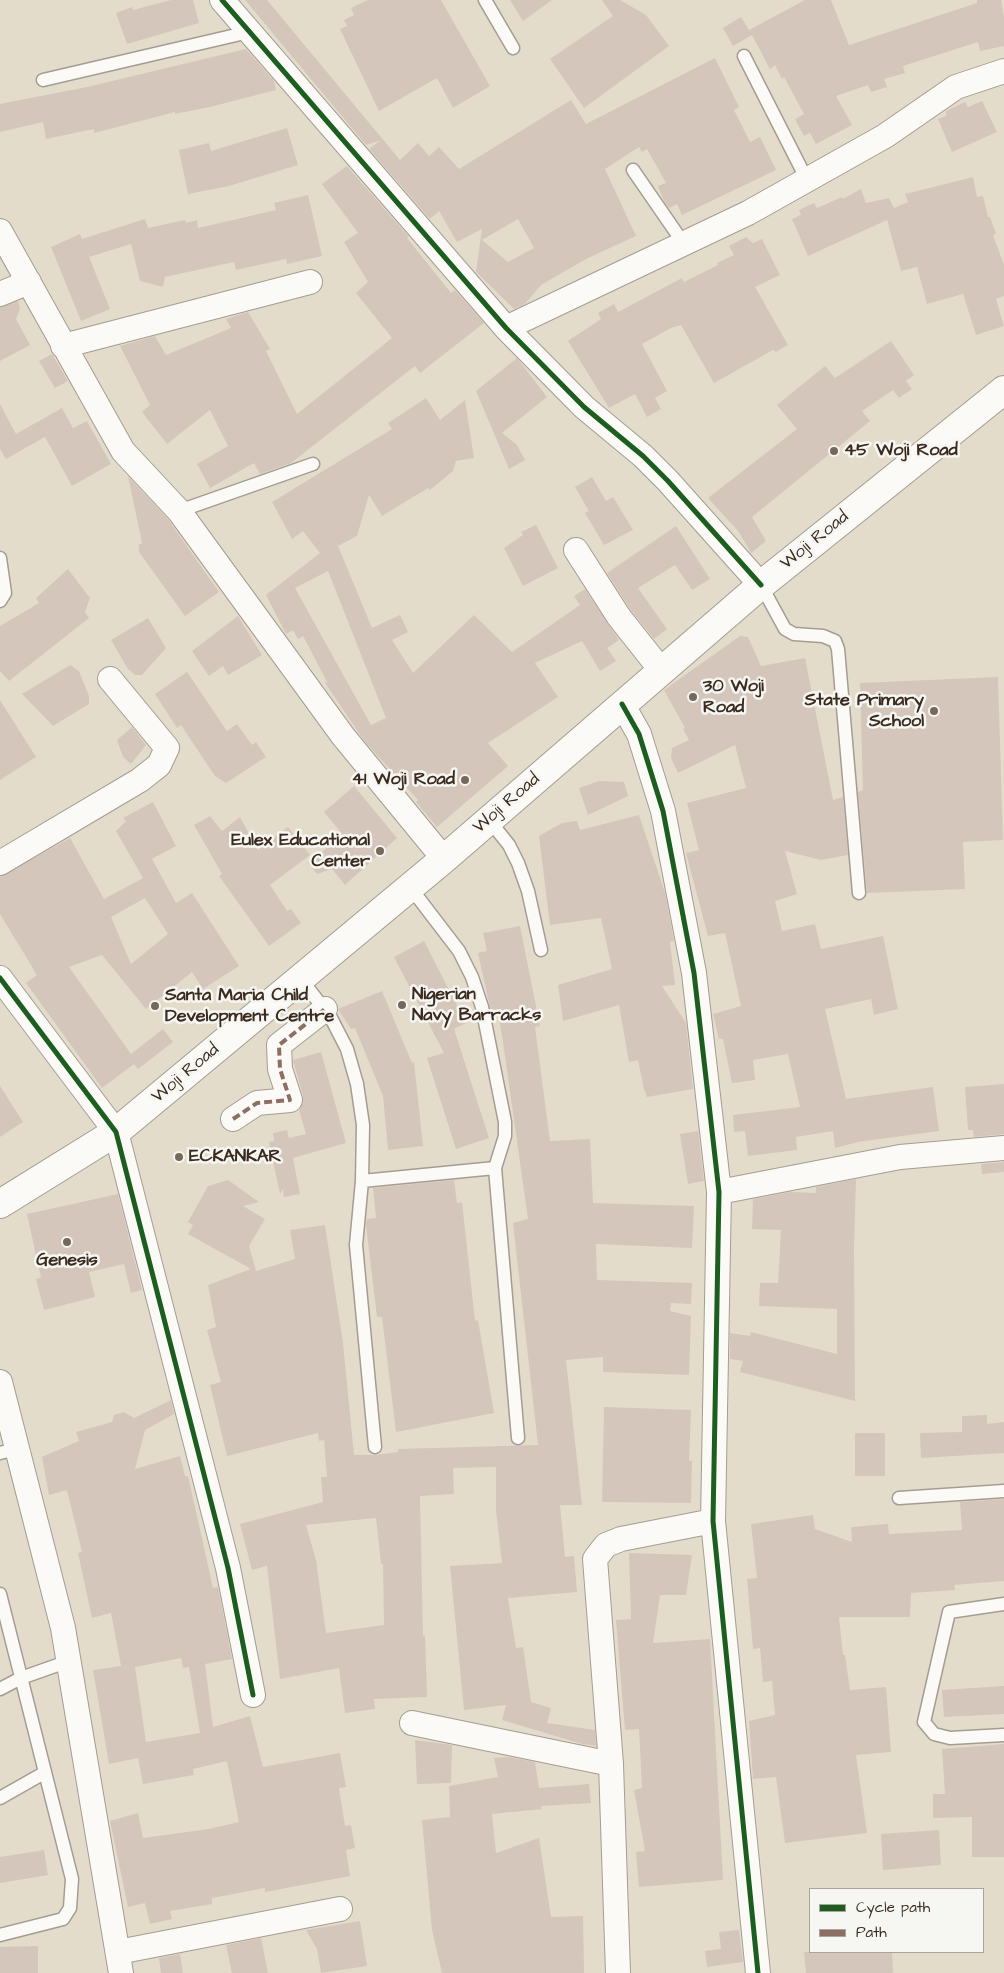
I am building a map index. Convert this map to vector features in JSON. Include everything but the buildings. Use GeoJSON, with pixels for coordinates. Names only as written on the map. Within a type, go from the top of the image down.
{"type":"FeatureCollection","features":[{"type":"Feature","properties":{"kind":"main road","name":"Woji Road"},"geometry":{"type":"LineString","coordinates":[[0,1204],[116,1132],[444,859],[761,585],[1004,390]]}},
{"type":"Feature","properties":{"kind":"street"},"geometry":{"type":"LineString","coordinates":[[222,0],[506,328],[584,407],[643,456],[668,481],[761,585]]}},
{"type":"Feature","properties":{"kind":"street"},"geometry":{"type":"LineString","coordinates":[[506,328],[748,213],[885,136],[956,87],[1004,71]]}},
{"type":"Feature","properties":{"kind":"street"},"geometry":{"type":"LineString","coordinates":[[0,231],[123,451],[179,511],[344,736],[444,859]]}},
{"type":"Feature","properties":{"kind":"street"},"geometry":{"type":"LineString","coordinates":[[0,294],[29,282]]}},
{"type":"Feature","properties":{"kind":"street"},"geometry":{"type":"LineString","coordinates":[[63,346],[310,282]]}},
{"type":"Feature","properties":{"kind":"street"},"geometry":{"type":"LineString","coordinates":[[576,550],[619,617],[662,670]]}},
{"type":"Feature","properties":{"kind":"street"},"geometry":{"type":"LineString","coordinates":[[0,862],[140,780],[159,765],[167,748],[110,679]]}},
{"type":"Feature","properties":{"kind":"street"},"geometry":{"type":"LineString","coordinates":[[622,704],[642,742],[653,774],[665,820],[694,973],[719,1192],[713,1520],[758,1973]]}},
{"type":"Feature","properties":{"kind":"street"},"geometry":{"type":"LineString","coordinates":[[0,978],[116,1132],[228,1568],[253,1694]]}},
{"type":"Feature","properties":{"kind":"street"},"geometry":{"type":"LineString","coordinates":[[233,1119],[257,1103],[290,1100],[280,1069],[279,1046],[324,1009]]}},
{"type":"Feature","properties":{"kind":"street"},"geometry":{"type":"LineString","coordinates":[[719,1192],[900,1157],[1004,1148]]}},
{"type":"Feature","properties":{"kind":"street"},"geometry":{"type":"LineString","coordinates":[[0,1382],[9,1451],[63,1628],[120,1962],[340,1909]]}},
{"type":"Feature","properties":{"kind":"street"},"geometry":{"type":"LineString","coordinates":[[618,1973],[611,1764],[595,1559],[606,1545],[621,1539],[713,1520]]}},
{"type":"Feature","properties":{"kind":"street"},"geometry":{"type":"LineString","coordinates":[[412,1723],[611,1764]]}},
{"type":"Feature","properties":{"kind":"lane"},"geometry":{"type":"LineString","coordinates":[[485,0],[513,48]]}},
{"type":"Feature","properties":{"kind":"lane"},"geometry":{"type":"LineString","coordinates":[[43,80],[249,32]]}},
{"type":"Feature","properties":{"kind":"lane"},"geometry":{"type":"LineString","coordinates":[[744,56],[807,180]]}},
{"type":"Feature","properties":{"kind":"lane"},"geometry":{"type":"LineString","coordinates":[[633,170],[684,244]]}},
{"type":"Feature","properties":{"kind":"lane"},"geometry":{"type":"LineString","coordinates":[[179,511],[313,464]]}},
{"type":"Feature","properties":{"kind":"lane"},"geometry":{"type":"LineString","coordinates":[[0,558],[5,593],[0,601]]}},
{"type":"Feature","properties":{"kind":"lane"},"geometry":{"type":"LineString","coordinates":[[761,585],[785,629],[794,634],[823,636],[835,641],[838,649],[860,893]]}},
{"type":"Feature","properties":{"kind":"lane"},"geometry":{"type":"LineString","coordinates":[[489,820],[518,863],[528,891],[541,950]]}},
{"type":"Feature","properties":{"kind":"lane"},"geometry":{"type":"LineString","coordinates":[[410,887],[459,951],[472,977],[482,1006],[505,1122],[506,1136],[495,1168],[518,1438]]}},
{"type":"Feature","properties":{"kind":"lane"},"geometry":{"type":"LineString","coordinates":[[301,978],[324,1009],[347,1049],[356,1084],[363,1125],[362,1181],[356,1245],[375,1447]]}},
{"type":"Feature","properties":{"kind":"lane"},"geometry":{"type":"LineString","coordinates":[[362,1181],[495,1168]]}},
{"type":"Feature","properties":{"kind":"lane"},"geometry":{"type":"LineString","coordinates":[[899,1498],[1004,1491]]}},
{"type":"Feature","properties":{"kind":"lane"},"geometry":{"type":"LineString","coordinates":[[0,1594],[72,1879],[70,1908],[64,1919],[0,1935]]}},
{"type":"Feature","properties":{"kind":"lane"},"geometry":{"type":"LineString","coordinates":[[1004,1604],[949,1612],[924,1722],[934,1734],[950,1738],[1004,1735]]}},
{"type":"Feature","properties":{"kind":"lane"},"geometry":{"type":"LineString","coordinates":[[0,1688],[21,1678],[69,1661]]}},
{"type":"Feature","properties":{"kind":"lane"},"geometry":{"type":"LineString","coordinates":[[0,1798],[44,1773]]}},
{"type":"Feature","properties":{"kind":"marked path"},"geometry":{"type":"LineString","coordinates":[[233,1119],[257,1103],[290,1100],[280,1069],[279,1045],[325,1009]]}},
{"type":"Feature","properties":{"kind":"cycle path"},"geometry":{"type":"LineString","coordinates":[[222,0],[506,328],[584,407],[643,456],[668,481],[761,585]]}},
{"type":"Feature","properties":{"kind":"cycle path"},"geometry":{"type":"LineString","coordinates":[[622,704],[639,734],[663,811],[694,973],[719,1192],[713,1521],[758,1973]]}},
{"type":"Feature","properties":{"kind":"cycle path"},"geometry":{"type":"LineString","coordinates":[[0,978],[116,1132],[228,1568],[253,1695]]}},
{"type":"Feature","properties":{"kind":"place","name":"45 Woji Road"},"geometry":{"type":"Point","coordinates":[834,451]}},
{"type":"Feature","properties":{"kind":"place","name":"30 Woji Road"},"geometry":{"type":"Point","coordinates":[693,697]}},
{"type":"Feature","properties":{"kind":"place","name":"State Primary School"},"geometry":{"type":"Point","coordinates":[934,711]}},
{"type":"Feature","properties":{"kind":"place","name":"41 Woji Road"},"geometry":{"type":"Point","coordinates":[465,780]}},
{"type":"Feature","properties":{"kind":"place","name":"Eulex Educational Center"},"geometry":{"type":"Point","coordinates":[380,851]}},
{"type":"Feature","properties":{"kind":"place","name":"Nigerian Navy Barracks"},"geometry":{"type":"Point","coordinates":[402,1005]}},
{"type":"Feature","properties":{"kind":"place","name":"Santa Maria Child Development Centre"},"geometry":{"type":"Point","coordinates":[155,1006]}},
{"type":"Feature","properties":{"kind":"place","name":"ECKANKAR"},"geometry":{"type":"Point","coordinates":[179,1157]}},
{"type":"Feature","properties":{"kind":"place","name":"Genesis"},"geometry":{"type":"Point","coordinates":[67,1242]}}]}
